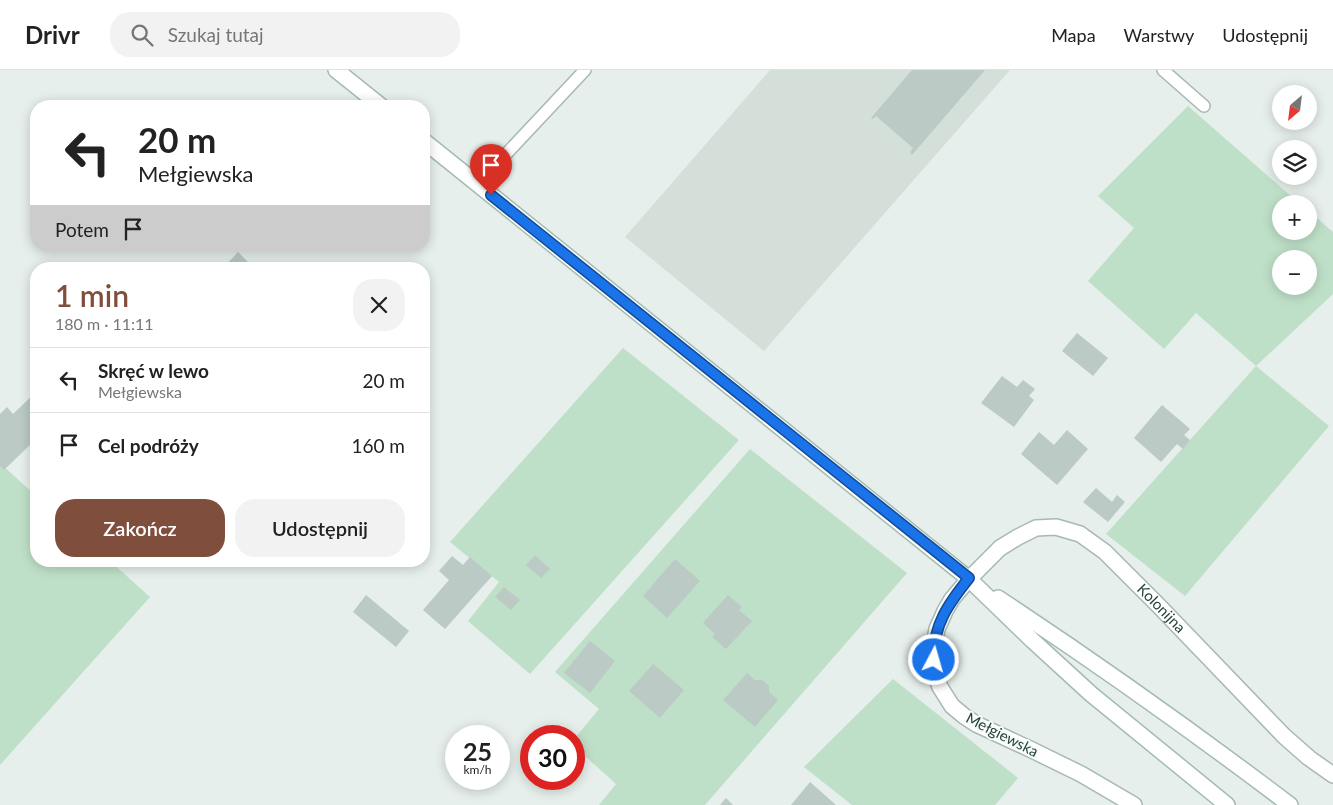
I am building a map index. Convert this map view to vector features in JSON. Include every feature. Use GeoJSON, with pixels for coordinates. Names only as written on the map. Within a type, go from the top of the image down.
{"type":"FeatureCollection","features":[{"type":"Feature","properties":{"kind":"main road"},"geometry":{"type":"LineString","coordinates":[[336,70],[374,100]]}},
{"type":"Feature","properties":{"kind":"main road"},"geometry":{"type":"LineString","coordinates":[[430,146],[969,578],[1129,686],[1290,805]]}},
{"type":"Feature","properties":{"kind":"main road","name":"Kolonijna"},"geometry":{"type":"LineString","coordinates":[[969,578],[1000,548],[1036,528],[1056,527],[1080,534],[1105,552],[1284,736],[1333,775]]}},
{"type":"Feature","properties":{"kind":"main road"},"geometry":{"type":"LineString","coordinates":[[969,578],[1032,640],[1091,694],[1227,805]]}},
{"type":"Feature","properties":{"kind":"main road","name":"Mełgiewska"},"geometry":{"type":"LineString","coordinates":[[969,578],[945,611],[937,629],[933,649],[934,670],[940,687],[952,706],[976,724],[1081,774],[1134,805]]}},
{"type":"Feature","properties":{"kind":"lane"},"geometry":{"type":"LineString","coordinates":[[478,184],[585,70]]}},
{"type":"Feature","properties":{"kind":"lane"},"geometry":{"type":"LineString","coordinates":[[1163,70],[1204,106]]}},
{"type":"Feature","properties":{"kind":"shaded area"},"geometry":{"type":"Polygon","coordinates":[[[770,70],[1010,70],[764,351],[625,237],[770,70]]]}},
{"type":"Feature","properties":{"kind":"green space"},"geometry":{"type":"Polygon","coordinates":[[[1188,106],[1272,180],[1272,185],[1278,185],[1290,195],[1272,195],[1272,240],[1317,240],[1317,218],[1333,232],[1333,294],[1256,366],[1196,313],[1164,349],[1088,281],[1134,228],[1098,196],[1188,106]]]}},
{"type":"Feature","properties":{"kind":"green space"},"geometry":{"type":"Polygon","coordinates":[[[623,348],[739,440],[530,674],[468,621],[499,582],[450,542],[623,348]]]}},
{"type":"Feature","properties":{"kind":"green space"},"geometry":{"type":"Polygon","coordinates":[[[1256,366],[1329,426],[1185,596],[1106,534],[1256,366]]]}},
{"type":"Feature","properties":{"kind":"green space"},"geometry":{"type":"Polygon","coordinates":[[[750,449],[907,573],[705,805],[599,805],[616,784],[585,756],[585,726],[599,709],[555,672],[750,449]]]}},
{"type":"Feature","properties":{"kind":"green space"},"geometry":{"type":"Polygon","coordinates":[[[0,463],[30,490],[30,567],[117,567],[150,597],[0,765],[0,463]]]}},
{"type":"Feature","properties":{"kind":"green space"},"geometry":{"type":"Polygon","coordinates":[[[893,679],[1018,778],[995,805],[852,805],[804,767],[893,679]]]}},
{"type":"Feature","properties":{"kind":"building"},"geometry":{"type":"Polygon","coordinates":[[[912,70],[985,70],[912,155],[910,152],[913,148],[876,116],[873,119],[871,118],[912,70]]]}},
{"type":"Feature","properties":{"kind":"building"},"geometry":{"type":"Polygon","coordinates":[[[238,252],[248,262],[229,262],[238,252]]]}},
{"type":"Feature","properties":{"kind":"building"},"geometry":{"type":"Polygon","coordinates":[[[1077,333],[1108,358],[1093,376],[1062,351],[1077,333]]]}},
{"type":"Feature","properties":{"kind":"building"},"geometry":{"type":"Polygon","coordinates":[[[1002,376],[1017,387],[1023,380],[1035,389],[1029,396],[1034,400],[1014,427],[981,403],[1002,376]]]}},
{"type":"Feature","properties":{"kind":"building"},"geometry":{"type":"Polygon","coordinates":[[[30,398],[30,445],[4,470],[0,466],[0,414],[7,407],[13,414],[30,398]]]}},
{"type":"Feature","properties":{"kind":"building"},"geometry":{"type":"Polygon","coordinates":[[[1162,405],[1190,429],[1184,435],[1190,440],[1183,449],[1177,444],[1161,462],[1134,438],[1162,405]]]}},
{"type":"Feature","properties":{"kind":"building"},"geometry":{"type":"Polygon","coordinates":[[[1067,430],[1088,449],[1057,485],[1021,454],[1039,432],[1054,445],[1067,430]]]}},
{"type":"Feature","properties":{"kind":"building"},"geometry":{"type":"Polygon","coordinates":[[[1096,488],[1112,502],[1117,495],[1125,502],[1108,522],[1083,502],[1096,488]]]}},
{"type":"Feature","properties":{"kind":"building"},"geometry":{"type":"Polygon","coordinates":[[[535,555],[550,569],[541,578],[526,565],[535,555]]]}},
{"type":"Feature","properties":{"kind":"building"},"geometry":{"type":"Polygon","coordinates":[[[452,556],[463,565],[470,557],[492,576],[445,629],[423,610],[449,580],[439,571],[452,556]]]}},
{"type":"Feature","properties":{"kind":"building"},"geometry":{"type":"Polygon","coordinates":[[[675,559],[700,581],[667,618],[643,596],[675,559]]]}},
{"type":"Feature","properties":{"kind":"building"},"geometry":{"type":"Polygon","coordinates":[[[504,587],[520,600],[511,610],[495,597],[504,587]]]}},
{"type":"Feature","properties":{"kind":"building"},"geometry":{"type":"Polygon","coordinates":[[[366,595],[409,631],[396,647],[353,612],[366,595]]]}},
{"type":"Feature","properties":{"kind":"building"},"geometry":{"type":"Polygon","coordinates":[[[728,595],[742,607],[739,610],[752,621],[726,649],[712,637],[715,634],[703,623],[728,595]]]}},
{"type":"Feature","properties":{"kind":"building"},"geometry":{"type":"Polygon","coordinates":[[[590,641],[615,661],[590,693],[564,673],[590,641]]]}},
{"type":"Feature","properties":{"kind":"building"},"geometry":{"type":"Polygon","coordinates":[[[653,664],[684,690],[660,718],[629,691],[653,664]]]}},
{"type":"Feature","properties":{"kind":"building"},"geometry":{"type":"Polygon","coordinates":[[[747,673],[755,680],[762,680],[769,686],[769,692],[778,700],[755,727],[723,700],[747,673]]]}},
{"type":"Feature","properties":{"kind":"building"},"geometry":{"type":"Polygon","coordinates":[[[810,782],[836,805],[791,805],[810,782]]]}},
{"type":"Feature","properties":{"kind":"building"},"geometry":{"type":"Polygon","coordinates":[[[726,798],[733,805],[720,805],[726,798]]]}},
{"type":"Feature","properties":{"kind":"route"},"geometry":{"type":"LineString","coordinates":[[491,195],[969,578],[952,599],[937,629],[933,649],[934,660]]}}]}
